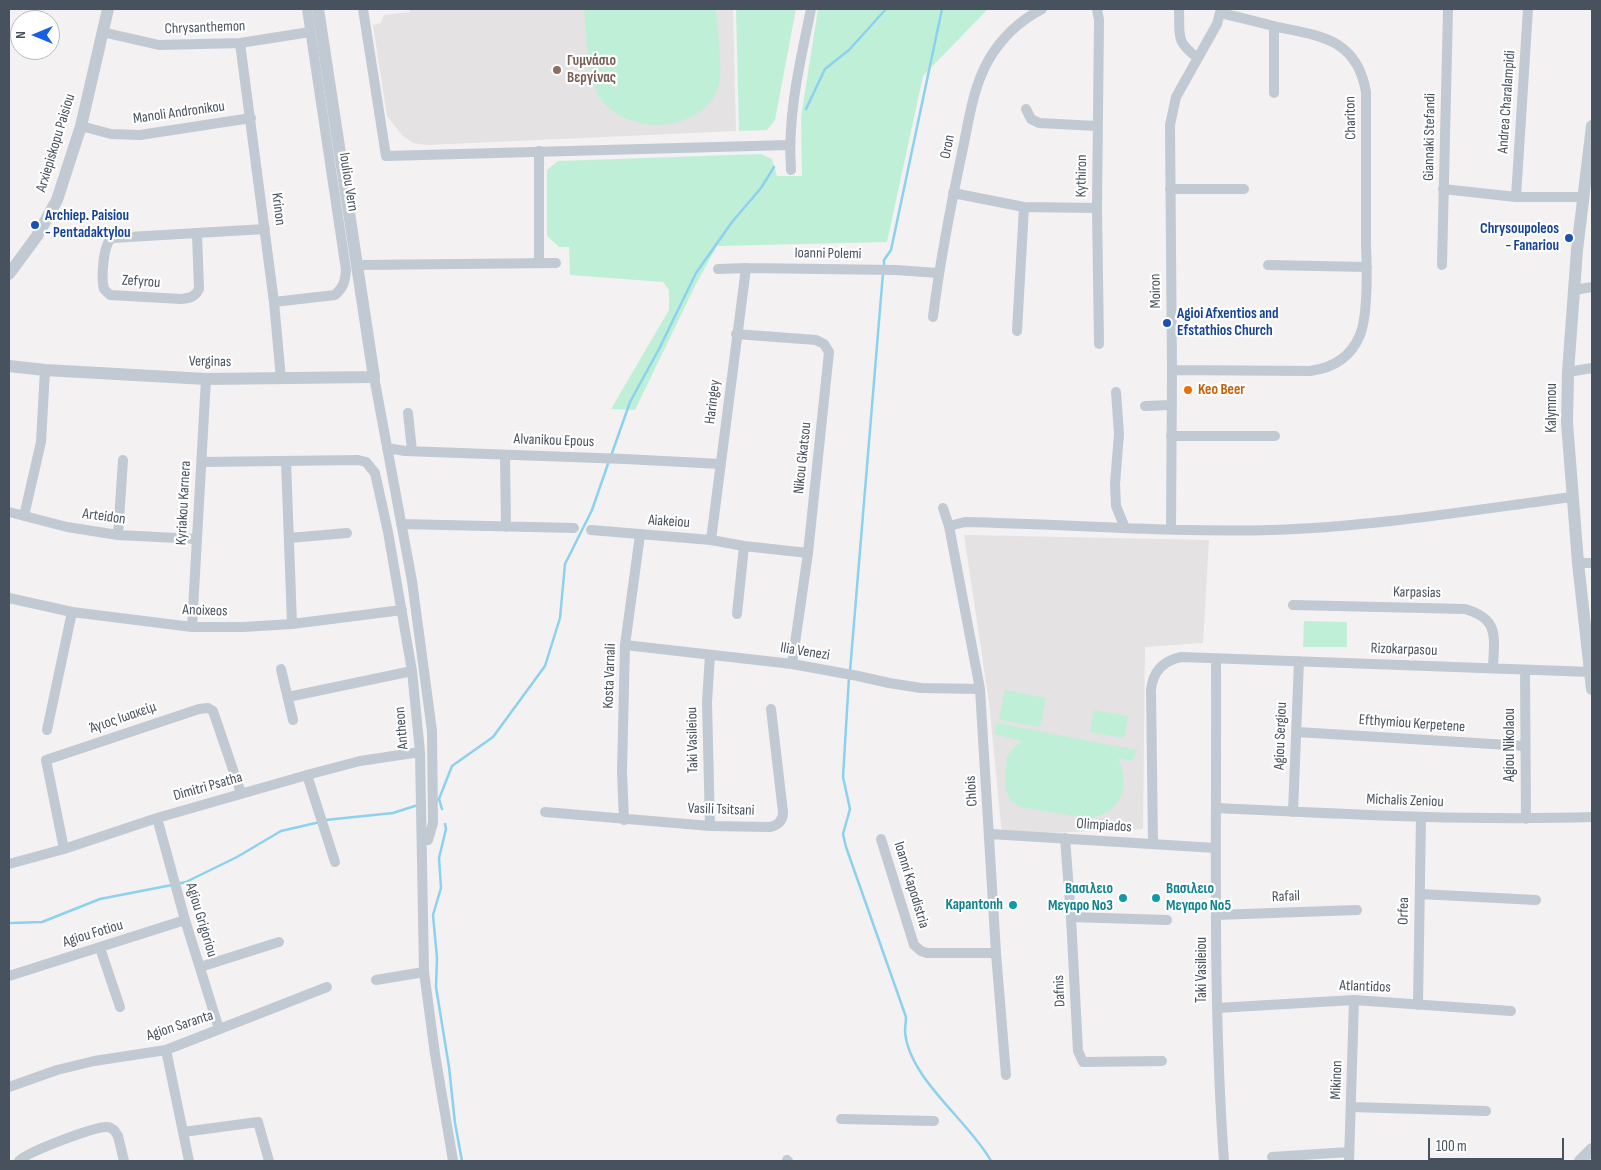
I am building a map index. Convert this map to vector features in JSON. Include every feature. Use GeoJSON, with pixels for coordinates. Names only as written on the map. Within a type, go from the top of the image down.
{"type":"FeatureCollection","features":[{"type":"Feature","properties":{"kind":"street","name":"Arxiepiskopu Paisiou"},"geometry":{"type":"LineString","coordinates":[[9,274],[47,220],[57,200],[81,126],[108,9]]}},
{"type":"Feature","properties":{"kind":"street","name":"Iouliou Vern"},"geometry":{"type":"LineString","coordinates":[[274,302],[335,296],[342,289],[345,282],[346,270],[307,9]]}},
{"type":"Feature","properties":{"kind":"street"},"geometry":{"type":"LineString","coordinates":[[318,9],[374,377],[412,581],[432,730],[434,807],[433,823],[428,840]]}},
{"type":"Feature","properties":{"kind":"street"},"geometry":{"type":"LineString","coordinates":[[364,9],[386,156],[789,145]]}},
{"type":"Feature","properties":{"kind":"street"},"geometry":{"type":"LineString","coordinates":[[791,170],[789,145],[796,79],[811,9]]}},
{"type":"Feature","properties":{"kind":"street","name":"Oron"},"geometry":{"type":"LineString","coordinates":[[933,317],[938,273],[953,193],[980,77],[1001,41],[1030,16],[1042,9]]}},
{"type":"Feature","properties":{"kind":"street","name":"Kythiron"},"geometry":{"type":"LineString","coordinates":[[1097,9],[1099,20],[1096,208],[1099,344]]}},
{"type":"Feature","properties":{"kind":"street"},"geometry":{"type":"LineString","coordinates":[[1179,9],[1181,43],[1185,50],[1198,58]]}},
{"type":"Feature","properties":{"kind":"street","name":"Giannaki Stefandi"},"geometry":{"type":"LineString","coordinates":[[1442,265],[1448,9]]}},
{"type":"Feature","properties":{"kind":"street","name":"Andrea Charalampidi"},"geometry":{"type":"LineString","coordinates":[[1516,197],[1528,9]]}},
{"type":"Feature","properties":{"kind":"street","name":"Moiron"},"geometry":{"type":"LineString","coordinates":[[1171,529],[1171,114],[1178,92],[1217,24],[1220,11]]}},
{"type":"Feature","properties":{"kind":"street","name":"Chariton"},"geometry":{"type":"LineString","coordinates":[[1172,370],[1310,372],[1335,364],[1349,353],[1362,329],[1367,267],[1366,92],[1363,75],[1351,56],[1328,40],[1220,11]]}},
{"type":"Feature","properties":{"kind":"street"},"geometry":{"type":"LineString","coordinates":[[1274,26],[1274,93]]}},
{"type":"Feature","properties":{"kind":"street","name":"Chrysanthemon"},"geometry":{"type":"LineString","coordinates":[[102,32],[159,45],[240,43],[310,32]]}},
{"type":"Feature","properties":{"kind":"street","name":"Krinon"},"geometry":{"type":"LineString","coordinates":[[240,43],[274,302],[281,379]]}},
{"type":"Feature","properties":{"kind":"street"},"geometry":{"type":"LineString","coordinates":[[1026,109],[1031,119],[1039,123],[1097,126]]}},
{"type":"Feature","properties":{"kind":"street","name":"Manoli Andronikou"},"geometry":{"type":"LineString","coordinates":[[81,126],[111,134],[140,135],[251,118]]}},
{"type":"Feature","properties":{"kind":"street","name":"Kalymnou"},"geometry":{"type":"LineString","coordinates":[[1592,126],[1574,290],[1568,372],[1567,423],[1578,563],[1592,689]]}},
{"type":"Feature","properties":{"kind":"street"},"geometry":{"type":"LineString","coordinates":[[538,263],[539,151]]}},
{"type":"Feature","properties":{"kind":"street"},"geometry":{"type":"LineString","coordinates":[[1170,189],[1244,189]]}},
{"type":"Feature","properties":{"kind":"street"},"geometry":{"type":"LineString","coordinates":[[1443,189],[1516,197],[1583,198]]}},
{"type":"Feature","properties":{"kind":"street"},"geometry":{"type":"LineString","coordinates":[[953,193],[1024,207],[1096,208]]}},
{"type":"Feature","properties":{"kind":"street"},"geometry":{"type":"LineString","coordinates":[[1017,332],[1024,207]]}},
{"type":"Feature","properties":{"kind":"street","name":"Zefyrou"},"geometry":{"type":"LineString","coordinates":[[196,234],[199,289],[190,298],[181,300],[110,295],[104,289],[106,246],[109,239],[115,237],[265,229]]}},
{"type":"Feature","properties":{"kind":"street"},"geometry":{"type":"LineString","coordinates":[[358,265],[556,263]]}},
{"type":"Feature","properties":{"kind":"street"},"geometry":{"type":"LineString","coordinates":[[1268,265],[1367,267]]}},
{"type":"Feature","properties":{"kind":"street","name":"Haringey"},"geometry":{"type":"LineString","coordinates":[[711,540],[746,268]]}},
{"type":"Feature","properties":{"kind":"street","name":"Ioanni Polemi"},"geometry":{"type":"LineString","coordinates":[[718,269],[896,270],[938,273]]}},
{"type":"Feature","properties":{"kind":"street"},"geometry":{"type":"LineString","coordinates":[[1574,290],[1592,287]]}},
{"type":"Feature","properties":{"kind":"street","name":"Nikou Gkatsou"},"geometry":{"type":"LineString","coordinates":[[736,334],[816,340],[824,344],[829,352],[808,553],[792,664]]}},
{"type":"Feature","properties":{"kind":"street","name":"Verginas"},"geometry":{"type":"LineString","coordinates":[[9,366],[206,380],[374,377]]}},
{"type":"Feature","properties":{"kind":"street"},"geometry":{"type":"LineString","coordinates":[[1568,372],[1592,368]]}},
{"type":"Feature","properties":{"kind":"street"},"geometry":{"type":"LineString","coordinates":[[24,516],[41,442],[45,370]]}},
{"type":"Feature","properties":{"kind":"street","name":"Kyriakou Karnera"},"geometry":{"type":"LineString","coordinates":[[192,627],[206,380]]}},
{"type":"Feature","properties":{"kind":"street"},"geometry":{"type":"LineString","coordinates":[[1116,392],[1119,434],[1115,484],[1116,506],[1125,528]]}},
{"type":"Feature","properties":{"kind":"street"},"geometry":{"type":"LineString","coordinates":[[1145,406],[1171,405]]}},
{"type":"Feature","properties":{"kind":"street"},"geometry":{"type":"LineString","coordinates":[[408,413],[412,451]]}},
{"type":"Feature","properties":{"kind":"street"},"geometry":{"type":"LineString","coordinates":[[1171,436],[1275,436]]}},
{"type":"Feature","properties":{"kind":"street","name":"Alvanikou Epous"},"geometry":{"type":"LineString","coordinates":[[387,448],[412,451],[721,464]]}},
{"type":"Feature","properties":{"kind":"street"},"geometry":{"type":"LineString","coordinates":[[505,454],[506,526]]}},
{"type":"Feature","properties":{"kind":"street"},"geometry":{"type":"LineString","coordinates":[[118,535],[123,460]]}},
{"type":"Feature","properties":{"kind":"street","name":"Antheon"},"geometry":{"type":"LineString","coordinates":[[202,462],[358,460],[366,462],[375,473],[388,532],[412,671],[420,752],[424,972],[435,1054],[453,1161]]}},
{"type":"Feature","properties":{"kind":"street"},"geometry":{"type":"LineString","coordinates":[[286,461],[292,624]]}},
{"type":"Feature","properties":{"kind":"street"},"geometry":{"type":"LineString","coordinates":[[949,526],[965,522],[1171,529],[1271,530],[1324,528],[1572,497]]}},
{"type":"Feature","properties":{"kind":"street","name":"Chlois"},"geometry":{"type":"LineString","coordinates":[[943,508],[949,526],[980,689],[996,953],[1006,1075]]}},
{"type":"Feature","properties":{"kind":"street","name":"Arteidon"},"geometry":{"type":"LineString","coordinates":[[9,512],[67,527],[118,535],[197,539]]}},
{"type":"Feature","properties":{"kind":"street"},"geometry":{"type":"LineString","coordinates":[[401,524],[574,528]]}},
{"type":"Feature","properties":{"kind":"street","name":"Aiakeiou"},"geometry":{"type":"LineString","coordinates":[[591,530],[711,540],[744,546],[808,553]]}},
{"type":"Feature","properties":{"kind":"street"},"geometry":{"type":"LineString","coordinates":[[289,538],[347,533]]}},
{"type":"Feature","properties":{"kind":"street","name":"Kosta Varnali"},"geometry":{"type":"LineString","coordinates":[[624,820],[622,762],[625,645],[640,535]]}},
{"type":"Feature","properties":{"kind":"street"},"geometry":{"type":"LineString","coordinates":[[737,614],[744,546]]}},
{"type":"Feature","properties":{"kind":"street"},"geometry":{"type":"LineString","coordinates":[[1578,563],[1592,563]]}},
{"type":"Feature","properties":{"kind":"street","name":"Anoixeos"},"geometry":{"type":"LineString","coordinates":[[9,598],[72,612],[192,627],[243,627],[292,624],[402,610]]}},
{"type":"Feature","properties":{"kind":"street","name":"Karpasias"},"geometry":{"type":"LineString","coordinates":[[1293,605],[1464,609],[1479,613],[1488,620],[1492,627],[1494,639],[1493,668]]}},
{"type":"Feature","properties":{"kind":"street"},"geometry":{"type":"LineString","coordinates":[[47,730],[72,612]]}},
{"type":"Feature","properties":{"kind":"street","name":"Ilia Venezi"},"geometry":{"type":"LineString","coordinates":[[625,645],[792,664],[921,688],[980,689]]}},
{"type":"Feature","properties":{"kind":"street","name":"Taki Vasileiou"},"geometry":{"type":"LineString","coordinates":[[710,655],[707,702],[710,826]]}},
{"type":"Feature","properties":{"kind":"street","name":"Rizokarpasou"},"geometry":{"type":"LineString","coordinates":[[1153,844],[1151,690],[1154,676],[1161,666],[1176,658],[1591,672]]}},
{"type":"Feature","properties":{"kind":"street","name":"Taki Vasileiou"},"geometry":{"type":"LineString","coordinates":[[1216,659],[1217,1008],[1224,1161]]}},
{"type":"Feature","properties":{"kind":"street","name":"Agiou Sergiou"},"geometry":{"type":"LineString","coordinates":[[1293,812],[1299,661]]}},
{"type":"Feature","properties":{"kind":"street"},"geometry":{"type":"LineString","coordinates":[[281,669],[293,720]]}},
{"type":"Feature","properties":{"kind":"street","name":"Agiou Nikolaou"},"geometry":{"type":"LineString","coordinates":[[1525,670],[1526,819]]}},
{"type":"Feature","properties":{"kind":"street"},"geometry":{"type":"LineString","coordinates":[[288,697],[412,671]]}},
{"type":"Feature","properties":{"kind":"street","name":"Άγιος Ιωακείμ"},"geometry":{"type":"LineString","coordinates":[[64,849],[46,760],[199,709],[208,708],[214,712],[241,793]]}},
{"type":"Feature","properties":{"kind":"street","name":"Vasili Tsitsani"},"geometry":{"type":"LineString","coordinates":[[545,812],[710,826],[776,826],[781,821],[783,812],[771,709]]}},
{"type":"Feature","properties":{"kind":"street","name":"Efthymiou Kerpetene"},"geometry":{"type":"LineString","coordinates":[[1297,732],[1526,746]]}},
{"type":"Feature","properties":{"kind":"street","name":"Dimitri Psatha"},"geometry":{"type":"LineString","coordinates":[[9,864],[64,849],[157,818],[241,793],[360,761],[420,752]]}},
{"type":"Feature","properties":{"kind":"street"},"geometry":{"type":"LineString","coordinates":[[308,775],[336,862]]}},
{"type":"Feature","properties":{"kind":"street","name":"Michalis Zeniou"},"geometry":{"type":"LineString","coordinates":[[1217,808],[1421,817],[1526,819],[1592,817]]}},
{"type":"Feature","properties":{"kind":"street","name":"Orfea"},"geometry":{"type":"LineString","coordinates":[[1418,1005],[1421,817]]}},
{"type":"Feature","properties":{"kind":"street","name":"Agiou Grigoriou"},"geometry":{"type":"LineString","coordinates":[[157,818],[176,890],[219,1030]]}},
{"type":"Feature","properties":{"kind":"street","name":"Olimpiados"},"geometry":{"type":"LineString","coordinates":[[990,834],[1216,848]]}},
{"type":"Feature","properties":{"kind":"street","name":"Ioanni Kapodistria"},"geometry":{"type":"LineString","coordinates":[[881,838],[914,945],[917,949],[927,953],[996,953]]}},
{"type":"Feature","properties":{"kind":"street","name":"Dafnis"},"geometry":{"type":"LineString","coordinates":[[1065,838],[1079,1057],[1083,1062],[1162,1061]]}},
{"type":"Feature","properties":{"kind":"street"},"geometry":{"type":"LineString","coordinates":[[1420,894],[1536,900]]}},
{"type":"Feature","properties":{"kind":"street","name":"Rafail"},"geometry":{"type":"LineString","coordinates":[[1216,915],[1357,910]]}},
{"type":"Feature","properties":{"kind":"street"},"geometry":{"type":"LineString","coordinates":[[1071,917],[1166,920]]}},
{"type":"Feature","properties":{"kind":"street","name":"Agiou Fotiou"},"geometry":{"type":"LineString","coordinates":[[9,976],[185,920]]}},
{"type":"Feature","properties":{"kind":"street"},"geometry":{"type":"LineString","coordinates":[[200,967],[279,942]]}},
{"type":"Feature","properties":{"kind":"street"},"geometry":{"type":"LineString","coordinates":[[100,948],[120,1007]]}},
{"type":"Feature","properties":{"kind":"street"},"geometry":{"type":"LineString","coordinates":[[376,980],[424,972]]}},
{"type":"Feature","properties":{"kind":"street","name":"Agion Saranta"},"geometry":{"type":"LineString","coordinates":[[9,1087],[57,1070],[166,1050],[328,988]]}},
{"type":"Feature","properties":{"kind":"street","name":"Atlantidos"},"geometry":{"type":"LineString","coordinates":[[1217,1008],[1354,1000],[1511,1011]]}},
{"type":"Feature","properties":{"kind":"street","name":"Mikinon"},"geometry":{"type":"LineString","coordinates":[[1349,1157],[1354,1000]]}},
{"type":"Feature","properties":{"kind":"street"},"geometry":{"type":"LineString","coordinates":[[166,1050],[189,1161]]}},
{"type":"Feature","properties":{"kind":"street"},"geometry":{"type":"LineString","coordinates":[[1351,1107],[1486,1111]]}},
{"type":"Feature","properties":{"kind":"street"},"geometry":{"type":"LineString","coordinates":[[841,1118],[934,1121]]}},
{"type":"Feature","properties":{"kind":"street"},"geometry":{"type":"LineString","coordinates":[[183,1132],[258,1122],[269,1161]]}},
{"type":"Feature","properties":{"kind":"street"},"geometry":{"type":"LineString","coordinates":[[19,1161],[26,1156],[64,1140],[104,1127],[114,1130],[118,1136],[124,1161]]}},
{"type":"Feature","properties":{"kind":"street"},"geometry":{"type":"LineString","coordinates":[[1580,1161],[1592,1149]]}},
{"type":"Feature","properties":{"kind":"street"},"geometry":{"type":"LineString","coordinates":[[1272,1157],[1349,1157]]}},
{"type":"Feature","properties":{"kind":"shaded area","name":"Γυμνάσιο Βεργίνας"},"geometry":{"type":"Polygon","coordinates":[[[410,9],[733,9],[736,131],[427,145],[413,143],[402,135],[387,116],[373,25],[381,23],[384,15],[410,12],[410,9]]]}},
{"type":"Feature","properties":{"kind":"shaded area"},"geometry":{"type":"Polygon","coordinates":[[[964,535],[1209,540],[1203,643],[1145,647],[1143,829],[1002,835],[989,702],[964,535]]]}},
{"type":"Feature","properties":{"kind":"green space"},"geometry":{"type":"Polygon","coordinates":[[[584,9],[716,9],[720,81],[709,103],[696,114],[681,121],[664,124],[647,124],[630,120],[615,112],[602,101],[593,82],[588,57],[584,9]]]}},
{"type":"Feature","properties":{"kind":"green space"},"geometry":{"type":"Polygon","coordinates":[[[736,9],[796,9],[775,120],[767,130],[739,131],[736,9]]]}},
{"type":"Feature","properties":{"kind":"green space"},"geometry":{"type":"Polygon","coordinates":[[[818,9],[988,9],[923,76],[887,242],[717,246],[696,284],[635,410],[611,409],[669,310],[669,290],[663,282],[570,275],[569,247],[559,247],[547,236],[547,170],[558,161],[761,154],[772,159],[777,176],[802,176],[801,117],[818,9]]]}},
{"type":"Feature","properties":{"kind":"green space"},"geometry":{"type":"Polygon","coordinates":[[[1304,621],[1347,622],[1347,647],[1303,647],[1304,621]]]}},
{"type":"Feature","properties":{"kind":"green space"},"geometry":{"type":"Polygon","coordinates":[[[1005,690],[1046,698],[1040,727],[999,720],[1005,690]]]}},
{"type":"Feature","properties":{"kind":"green space"},"geometry":{"type":"Polygon","coordinates":[[[1094,710],[1128,716],[1124,738],[1090,732],[1094,710]]]}},
{"type":"Feature","properties":{"kind":"green space"},"geometry":{"type":"Polygon","coordinates":[[[996,723],[1137,750],[1133,761],[1118,758],[1124,779],[1120,798],[1108,811],[1099,816],[1087,818],[1020,807],[1011,801],[1005,788],[1005,778],[1007,756],[1021,741],[995,734],[996,723]]]}},
{"type":"Feature","properties":{"kind":"waterway"},"geometry":{"type":"LineString","coordinates":[[806,109],[825,69],[849,50],[886,9]]}},
{"type":"Feature","properties":{"kind":"waterway"},"geometry":{"type":"LineString","coordinates":[[884,268],[884,260],[891,250],[942,9]]}},
{"type":"Feature","properties":{"kind":"waterway"},"geometry":{"type":"LineString","coordinates":[[611,456],[630,402],[659,349],[696,273],[732,222],[761,188],[774,167]]}},
{"type":"Feature","properties":{"kind":"waterway"},"geometry":{"type":"LineString","coordinates":[[850,671],[883,273]]}},
{"type":"Feature","properties":{"kind":"waterway"},"geometry":{"type":"LineString","coordinates":[[435,800],[439,799],[452,766],[493,737],[545,666],[560,618],[565,564],[592,510],[609,461]]}},
{"type":"Feature","properties":{"kind":"waterway"},"geometry":{"type":"LineString","coordinates":[[849,677],[843,777],[850,809],[843,834],[846,847],[906,1017],[905,1032],[909,1049],[928,1083],[969,1131],[991,1161]]}},
{"type":"Feature","properties":{"kind":"waterway"},"geometry":{"type":"LineString","coordinates":[[439,799],[442,809]]}},
{"type":"Feature","properties":{"kind":"waterway"},"geometry":{"type":"LineString","coordinates":[[325,820],[393,813],[418,805]]}},
{"type":"Feature","properties":{"kind":"waterway"},"geometry":{"type":"LineString","coordinates":[[177,884],[186,882],[237,857],[281,831],[320,822]]}},
{"type":"Feature","properties":{"kind":"waterway"},"geometry":{"type":"LineString","coordinates":[[445,824],[446,829],[439,858],[441,888],[433,915],[437,958],[436,987],[462,1161]]}},
{"type":"Feature","properties":{"kind":"waterway"},"geometry":{"type":"LineString","coordinates":[[11,923],[42,922],[100,899],[172,885]]}},
{"type":"Feature","properties":{"kind":"place","name":"Γυμνάσιο Βεργίνας"},"geometry":{"type":"Point","coordinates":[557,70]}},
{"type":"Feature","properties":{"kind":"place","name":"Archiep. Paisiou - Pentadaktylou"},"geometry":{"type":"Point","coordinates":[35,225]}},
{"type":"Feature","properties":{"kind":"place","name":"Chrysoupoleos - Fanariou"},"geometry":{"type":"Point","coordinates":[1569,238]}},
{"type":"Feature","properties":{"kind":"place","name":"Agioi Afxentios and Efstathios Church"},"geometry":{"type":"Point","coordinates":[1167,323]}},
{"type":"Feature","properties":{"kind":"place","name":"Keo Beer"},"geometry":{"type":"Point","coordinates":[1188,390]}},
{"type":"Feature","properties":{"kind":"place","name":"Βασιλειο Μεγαρο Νο3"},"geometry":{"type":"Point","coordinates":[1123,898]}},
{"type":"Feature","properties":{"kind":"place","name":"Βασιλειο Μεγαρο Νο5"},"geometry":{"type":"Point","coordinates":[1156,898]}},
{"type":"Feature","properties":{"kind":"place","name":"Kapantonh"},"geometry":{"type":"Point","coordinates":[1013,905]}}]}
